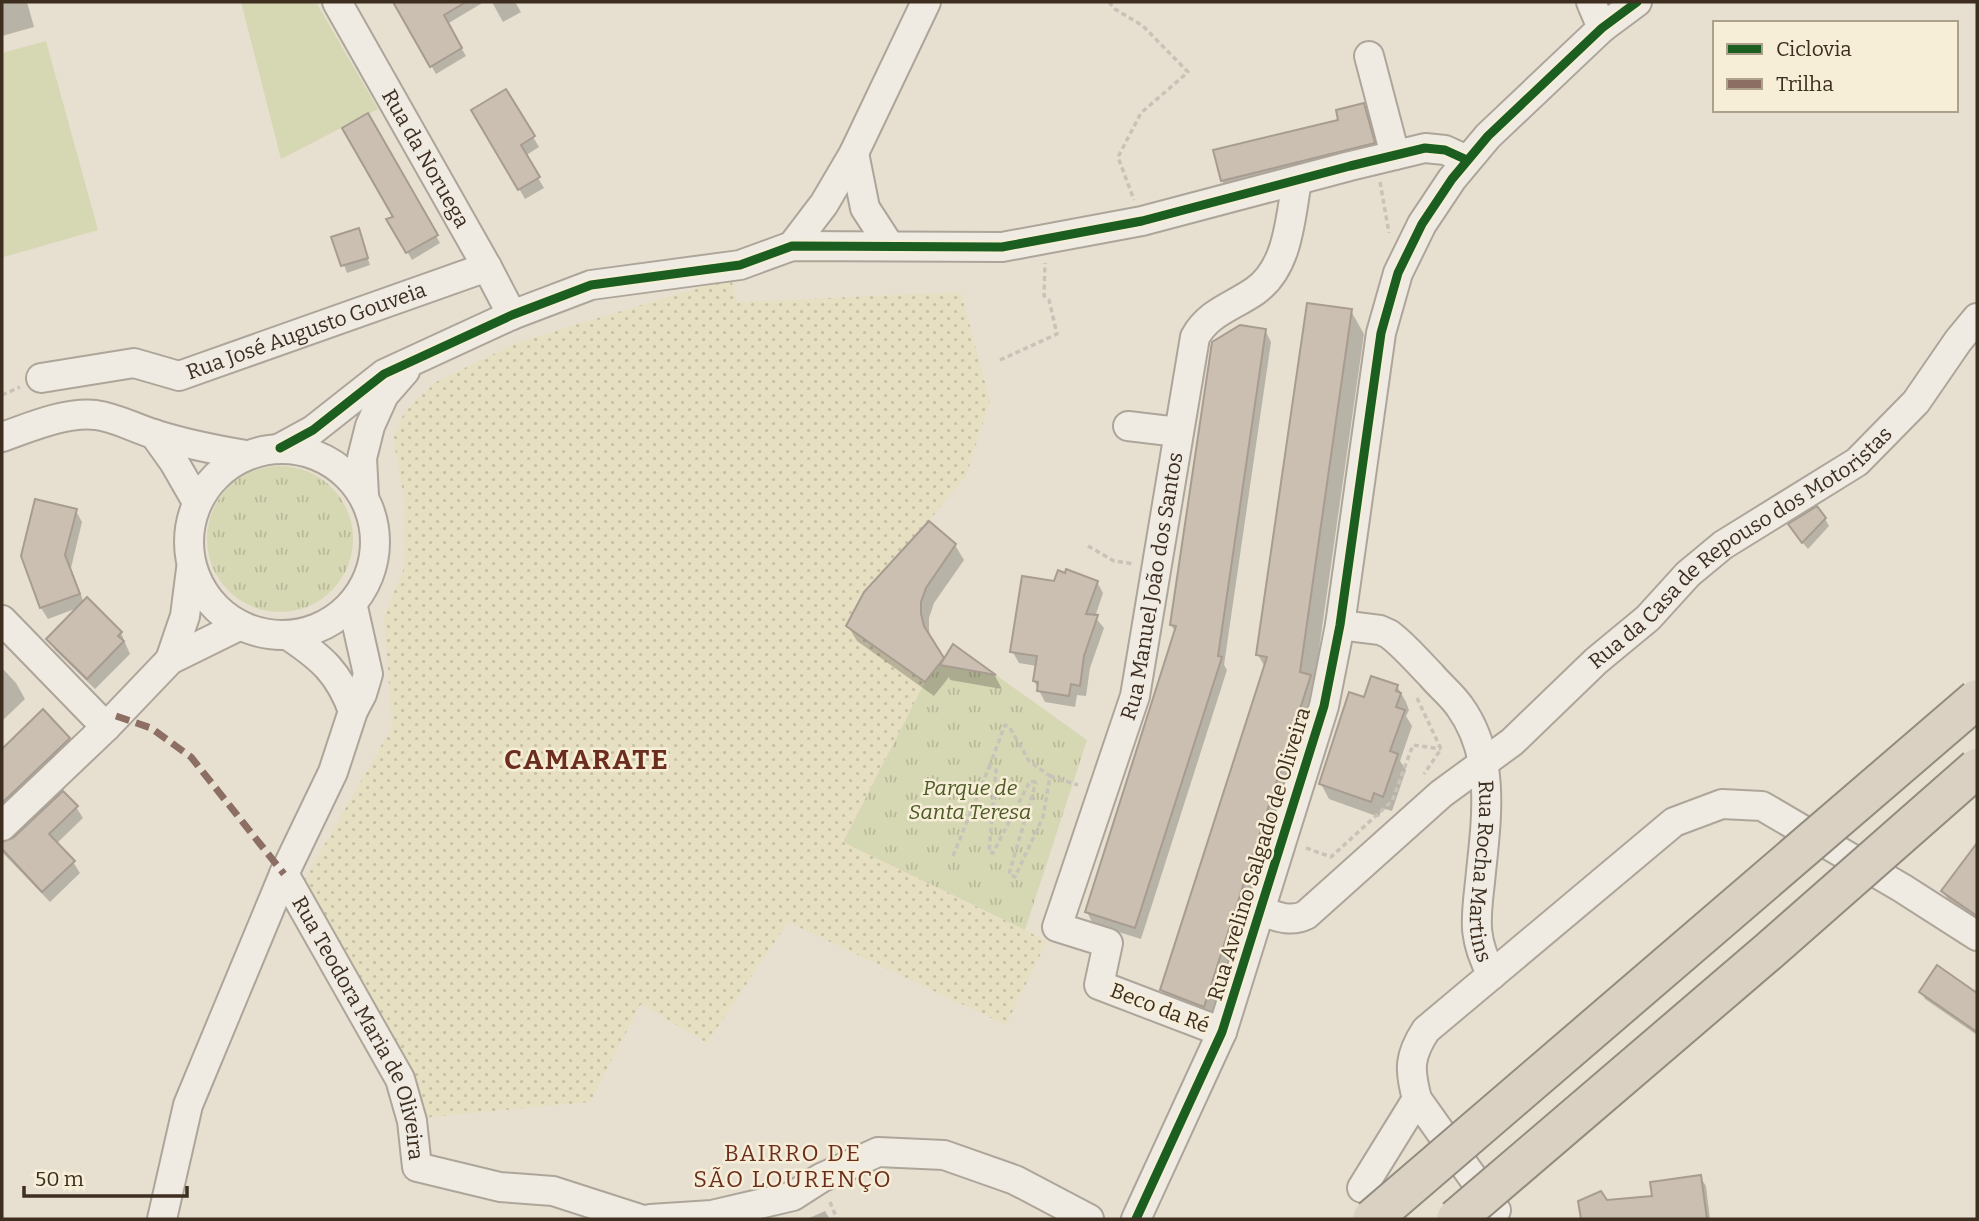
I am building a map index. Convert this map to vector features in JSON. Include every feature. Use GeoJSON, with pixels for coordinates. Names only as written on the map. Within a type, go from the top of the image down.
{"type":"FeatureCollection","features":[{"type":"Feature","properties":{"kind":"highway"},"geometry":{"type":"LineString","coordinates":[[1367,1204],[1977,699]]}},
{"type":"Feature","properties":{"kind":"highway"},"geometry":{"type":"LineString","coordinates":[[1456,1219],[1769,951],[1977,768]]}},
{"type":"Feature","properties":{"kind":"street","name":"Rua da Noruega"},"geometry":{"type":"LineString","coordinates":[[337,2],[512,315]]}},
{"type":"Feature","properties":{"kind":"street"},"geometry":{"type":"LineString","coordinates":[[792,246],[824,204],[854,153],[926,2]]}},
{"type":"Feature","properties":{"kind":"street"},"geometry":{"type":"LineString","coordinates":[[1591,2],[1602,28]]}},
{"type":"Feature","properties":{"kind":"street","name":"Rua Avelino Salgado de Oliveira"},"geometry":{"type":"LineString","coordinates":[[1137,1218],[1222,1032],[1324,706],[1340,625],[1381,333],[1390,295],[1401,267],[1422,224],[1467,160],[1505,119],[1602,28],[1637,2]]}},
{"type":"Feature","properties":{"kind":"street"},"geometry":{"type":"LineString","coordinates":[[1370,56],[1385,157]]}},
{"type":"Feature","properties":{"kind":"street"},"geometry":{"type":"LineString","coordinates":[[2,438],[51,421],[94,415],[129,423],[154,434],[211,450],[246,455],[280,448],[313,430],[384,374],[512,315],[591,285],[740,265],[792,246],[1002,247],[1142,221],[1385,157],[1436,148],[1467,160]]}},
{"type":"Feature","properties":{"kind":"street"},"geometry":{"type":"LineString","coordinates":[[854,153],[865,208],[889,245]]}},
{"type":"Feature","properties":{"kind":"street","name":"Rua Manuel João dos Santos"},"geometry":{"type":"LineString","coordinates":[[1099,985],[1108,943],[1057,927],[1135,696],[1195,337],[1208,319],[1253,292],[1273,272],[1285,243],[1297,181]]}},
{"type":"Feature","properties":{"kind":"street","name":"Rua José Augusto Gouveia"},"geometry":{"type":"LineString","coordinates":[[41,378],[134,363],[179,376],[487,267]]}},
{"type":"Feature","properties":{"kind":"street","name":"Rua da Casa de Repouso dos Motoristas"},"geometry":{"type":"LineString","coordinates":[[1260,911],[1288,920],[1298,920],[1306,915],[1441,794],[1512,742],[1596,661],[1648,618],[1688,574],[1723,545],[1857,462],[1916,402],[1977,318]]}},
{"type":"Feature","properties":{"kind":"street"},"geometry":{"type":"LineString","coordinates":[[191,569],[209,603],[239,626],[263,635],[289,636],[315,630],[353,607],[374,562],[375,528],[365,496],[362,458],[370,425],[384,395],[415,360]]}},
{"type":"Feature","properties":{"kind":"street"},"geometry":{"type":"LineString","coordinates":[[1128,426],[1178,432]]}},
{"type":"Feature","properties":{"kind":"street"},"geometry":{"type":"LineString","coordinates":[[154,434],[197,502]]}},
{"type":"Feature","properties":{"kind":"street"},"geometry":{"type":"LineString","coordinates":[[280,448],[313,453],[343,470],[365,496]]}},
{"type":"Feature","properties":{"kind":"street"},"geometry":{"type":"LineString","coordinates":[[170,660],[185,616],[191,569],[188,547],[190,524],[197,502],[217,474],[246,455]]}},
{"type":"Feature","properties":{"kind":"street"},"geometry":{"type":"LineString","coordinates":[[162,1219],[188,1105],[284,874],[333,772],[353,711],[362,694],[368,674],[353,607]]}},
{"type":"Feature","properties":{"kind":"street"},"geometry":{"type":"LineString","coordinates":[[2,620],[106,727]]}},
{"type":"Feature","properties":{"kind":"street","name":"Rua Rocha Martins"},"geometry":{"type":"LineString","coordinates":[[1340,625],[1380,630],[1399,642],[1459,705],[1472,727],[1484,762],[1487,817],[1475,927],[1482,956],[1492,975],[1426,1030],[1411,1062],[1411,1077],[1417,1099],[1496,1210]]}},
{"type":"Feature","properties":{"kind":"street"},"geometry":{"type":"LineString","coordinates":[[2,826],[106,727],[170,660],[239,626]]}},
{"type":"Feature","properties":{"kind":"street"},"geometry":{"type":"LineString","coordinates":[[289,636],[316,653],[335,673],[353,711]]}},
{"type":"Feature","properties":{"kind":"street"},"geometry":{"type":"LineString","coordinates":[[1492,975],[1674,822],[1722,804],[1762,806],[1902,888],[1977,936]]}},
{"type":"Feature","properties":{"kind":"street","name":"Rua Teodora Maria de Oliveira"},"geometry":{"type":"LineString","coordinates":[[284,874],[400,1079],[412,1121],[417,1167],[500,1186],[553,1191],[640,1219]]}},
{"type":"Feature","properties":{"kind":"street","name":"Beco da Ré"},"geometry":{"type":"LineString","coordinates":[[1099,985],[1222,1032]]}},
{"type":"Feature","properties":{"kind":"street"},"geometry":{"type":"LineString","coordinates":[[1367,1204],[1417,1099]]}},
{"type":"Feature","properties":{"kind":"street"},"geometry":{"type":"LineString","coordinates":[[664,1219],[762,1211],[821,1178],[878,1152],[944,1155],[1015,1180],[1089,1219]]}},
{"type":"Feature","properties":{"kind":"street"},"geometry":{"type":"LineString","coordinates":[[1107,1219],[1137,1218]]}},
{"type":"Feature","properties":{"kind":"path"},"geometry":{"type":"LineString","coordinates":[[1109,2],[1115,9],[1143,26],[1188,72],[1141,113],[1118,157],[1142,221]]}},
{"type":"Feature","properties":{"kind":"path"},"geometry":{"type":"LineString","coordinates":[[1385,157],[1389,234]]}},
{"type":"Feature","properties":{"kind":"path"},"geometry":{"type":"LineString","coordinates":[[1000,360],[1057,334],[1049,300],[1044,296],[1045,268]]}},
{"type":"Feature","properties":{"kind":"path"},"geometry":{"type":"LineString","coordinates":[[1087,546],[1114,561]]}},
{"type":"Feature","properties":{"kind":"path"},"geometry":{"type":"LineString","coordinates":[[953,856],[1005,725],[1010,728],[1029,761],[1050,776],[1102,793]]}},
{"type":"Feature","properties":{"kind":"path"},"geometry":{"type":"LineString","coordinates":[[1432,730],[1441,749]]}},
{"type":"Feature","properties":{"kind":"path"},"geometry":{"type":"LineString","coordinates":[[1282,840],[1331,856],[1392,801],[1413,745],[1441,749]]}},
{"type":"Feature","properties":{"kind":"path"},"geometry":{"type":"LineString","coordinates":[[1427,770],[1441,749]]}},
{"type":"Feature","properties":{"kind":"path"},"geometry":{"type":"LineString","coordinates":[[989,767],[996,770],[989,852],[993,853],[1030,781],[1036,782],[1009,874],[1014,877],[1043,817],[1050,776]]}},
{"type":"Feature","properties":{"kind":"shaded area"},"geometry":{"type":"Polygon","coordinates":[[[731,278],[737,302],[961,292],[990,401],[966,476],[864,592],[846,625],[925,682],[843,841],[1047,941],[1006,1025],[788,922],[707,1043],[641,1004],[590,1102],[422,1118],[299,889],[392,727],[384,616],[404,568],[404,499],[393,437],[405,411],[436,382],[518,342],[731,278]]]}},
{"type":"Feature","properties":{"kind":"green space"},"geometry":{"type":"Polygon","coordinates":[[[241,2],[316,2],[378,109],[281,159],[241,2]]]}},
{"type":"Feature","properties":{"kind":"green space"},"geometry":{"type":"Polygon","coordinates":[[[46,41],[98,230],[4,257],[2,53],[46,41]]]}},
{"type":"Feature","properties":{"kind":"green space"},"geometry":{"type":"Polygon","coordinates":[[[280,466],[308,471],[332,487],[348,511],[353,539],[348,567],[332,591],[308,607],[280,612],[252,607],[228,591],[212,567],[207,539],[212,511],[228,487],[252,471],[280,466]]]}},
{"type":"Feature","properties":{"kind":"green space","name":"Parque de Santa Teresa"},"geometry":{"type":"Polygon","coordinates":[[[939,665],[996,675],[1087,740],[1025,930],[843,842],[925,682],[939,665]]]}},
{"type":"Feature","properties":{"kind":"building"},"geometry":{"type":"Polygon","coordinates":[[[393,2],[466,2],[444,15],[462,48],[430,67],[393,2]]]}},
{"type":"Feature","properties":{"kind":"building"},"geometry":{"type":"Polygon","coordinates":[[[506,89],[535,136],[521,145],[540,177],[518,190],[471,110],[506,89]]]}},
{"type":"Feature","properties":{"kind":"building"},"geometry":{"type":"Polygon","coordinates":[[[1364,103],[1375,143],[1221,181],[1213,150],[1338,120],[1336,110],[1364,103]]]}},
{"type":"Feature","properties":{"kind":"building"},"geometry":{"type":"Polygon","coordinates":[[[368,113],[438,235],[406,253],[386,219],[393,217],[342,128],[368,113]]]}},
{"type":"Feature","properties":{"kind":"building"},"geometry":{"type":"Polygon","coordinates":[[[359,228],[368,258],[341,266],[331,237],[359,228]]]}},
{"type":"Feature","properties":{"kind":"building"},"geometry":{"type":"Polygon","coordinates":[[[1307,303],[1352,309],[1300,672],[1311,675],[1204,1007],[1160,990],[1267,657],[1256,655],[1307,303]]]}},
{"type":"Feature","properties":{"kind":"building"},"geometry":{"type":"Polygon","coordinates":[[[1240,325],[1266,329],[1218,656],[1222,657],[1135,928],[1085,912],[1176,626],[1170,625],[1212,342],[1240,325]]]}},
{"type":"Feature","properties":{"kind":"building"},"geometry":{"type":"Polygon","coordinates":[[[35,499],[77,509],[65,555],[80,594],[40,608],[21,556],[35,499]]]}},
{"type":"Feature","properties":{"kind":"building"},"geometry":{"type":"Polygon","coordinates":[[[1817,506],[1826,518],[1802,543],[1788,524],[1817,506]]]}},
{"type":"Feature","properties":{"kind":"building"},"geometry":{"type":"Polygon","coordinates":[[[929,521],[956,544],[926,588],[921,602],[924,626],[944,658],[925,682],[846,626],[864,592],[929,521]]]}},
{"type":"Feature","properties":{"kind":"building"},"geometry":{"type":"Polygon","coordinates":[[[1066,569],[1098,581],[1086,614],[1098,615],[1084,656],[1080,686],[1071,684],[1069,696],[1037,691],[1038,682],[1033,681],[1037,656],[1010,652],[1022,576],[1054,581],[1058,570],[1065,573],[1066,569]]]}},
{"type":"Feature","properties":{"kind":"building"},"geometry":{"type":"Polygon","coordinates":[[[87,597],[122,632],[118,636],[124,641],[87,679],[46,639],[87,597]]]}},
{"type":"Feature","properties":{"kind":"building"},"geometry":{"type":"Polygon","coordinates":[[[953,644],[996,675],[940,665],[953,644]]]}},
{"type":"Feature","properties":{"kind":"building"},"geometry":{"type":"Polygon","coordinates":[[[1371,676],[1398,685],[1396,691],[1401,693],[1396,707],[1405,710],[1390,751],[1398,754],[1383,797],[1374,793],[1371,802],[1319,784],[1349,692],[1364,697],[1371,676]]]}},
{"type":"Feature","properties":{"kind":"building"},"geometry":{"type":"Polygon","coordinates":[[[43,709],[70,738],[2,803],[2,749],[43,709]]]}},
{"type":"Feature","properties":{"kind":"building"},"geometry":{"type":"Polygon","coordinates":[[[63,791],[78,806],[49,834],[75,861],[42,892],[2,849],[2,842],[13,838],[63,791]]]}},
{"type":"Feature","properties":{"kind":"building"},"geometry":{"type":"Polygon","coordinates":[[[1977,843],[1977,916],[1941,891],[1977,843]]]}},
{"type":"Feature","properties":{"kind":"building"},"geometry":{"type":"Polygon","coordinates":[[[1937,965],[1977,993],[1977,1032],[1919,992],[1937,965]]]}},
{"type":"Feature","properties":{"kind":"building"},"geometry":{"type":"Polygon","coordinates":[[[1701,1175],[1707,1219],[1581,1219],[1578,1201],[1601,1191],[1607,1200],[1652,1196],[1650,1182],[1701,1175]]]}},
{"type":"Feature","properties":{"kind":"marked path"},"geometry":{"type":"LineString","coordinates":[[116,716],[151,728],[191,757],[284,874]]}},
{"type":"Feature","properties":{"kind":"cycle path"},"geometry":{"type":"LineString","coordinates":[[1136,1219],[1222,1032],[1324,706],[1340,625],[1381,333],[1398,273],[1422,224],[1452,179],[1488,136],[1602,28],[1637,2]]}},
{"type":"Feature","properties":{"kind":"cycle path"},"geometry":{"type":"LineString","coordinates":[[280,448],[313,430],[384,374],[512,315],[591,285],[740,265],[792,246],[1002,247],[1142,221],[1425,148],[1445,150],[1467,160]]}},
{"type":"Feature","properties":{"kind":"district","name":"CAMARATE"},"geometry":{"type":"Point","coordinates":[587,759]}},
{"type":"Feature","properties":{"kind":"district","name":"BAIRRO DE SÃO LOURENÇO"},"geometry":{"type":"Point","coordinates":[793,1166]}}]}
